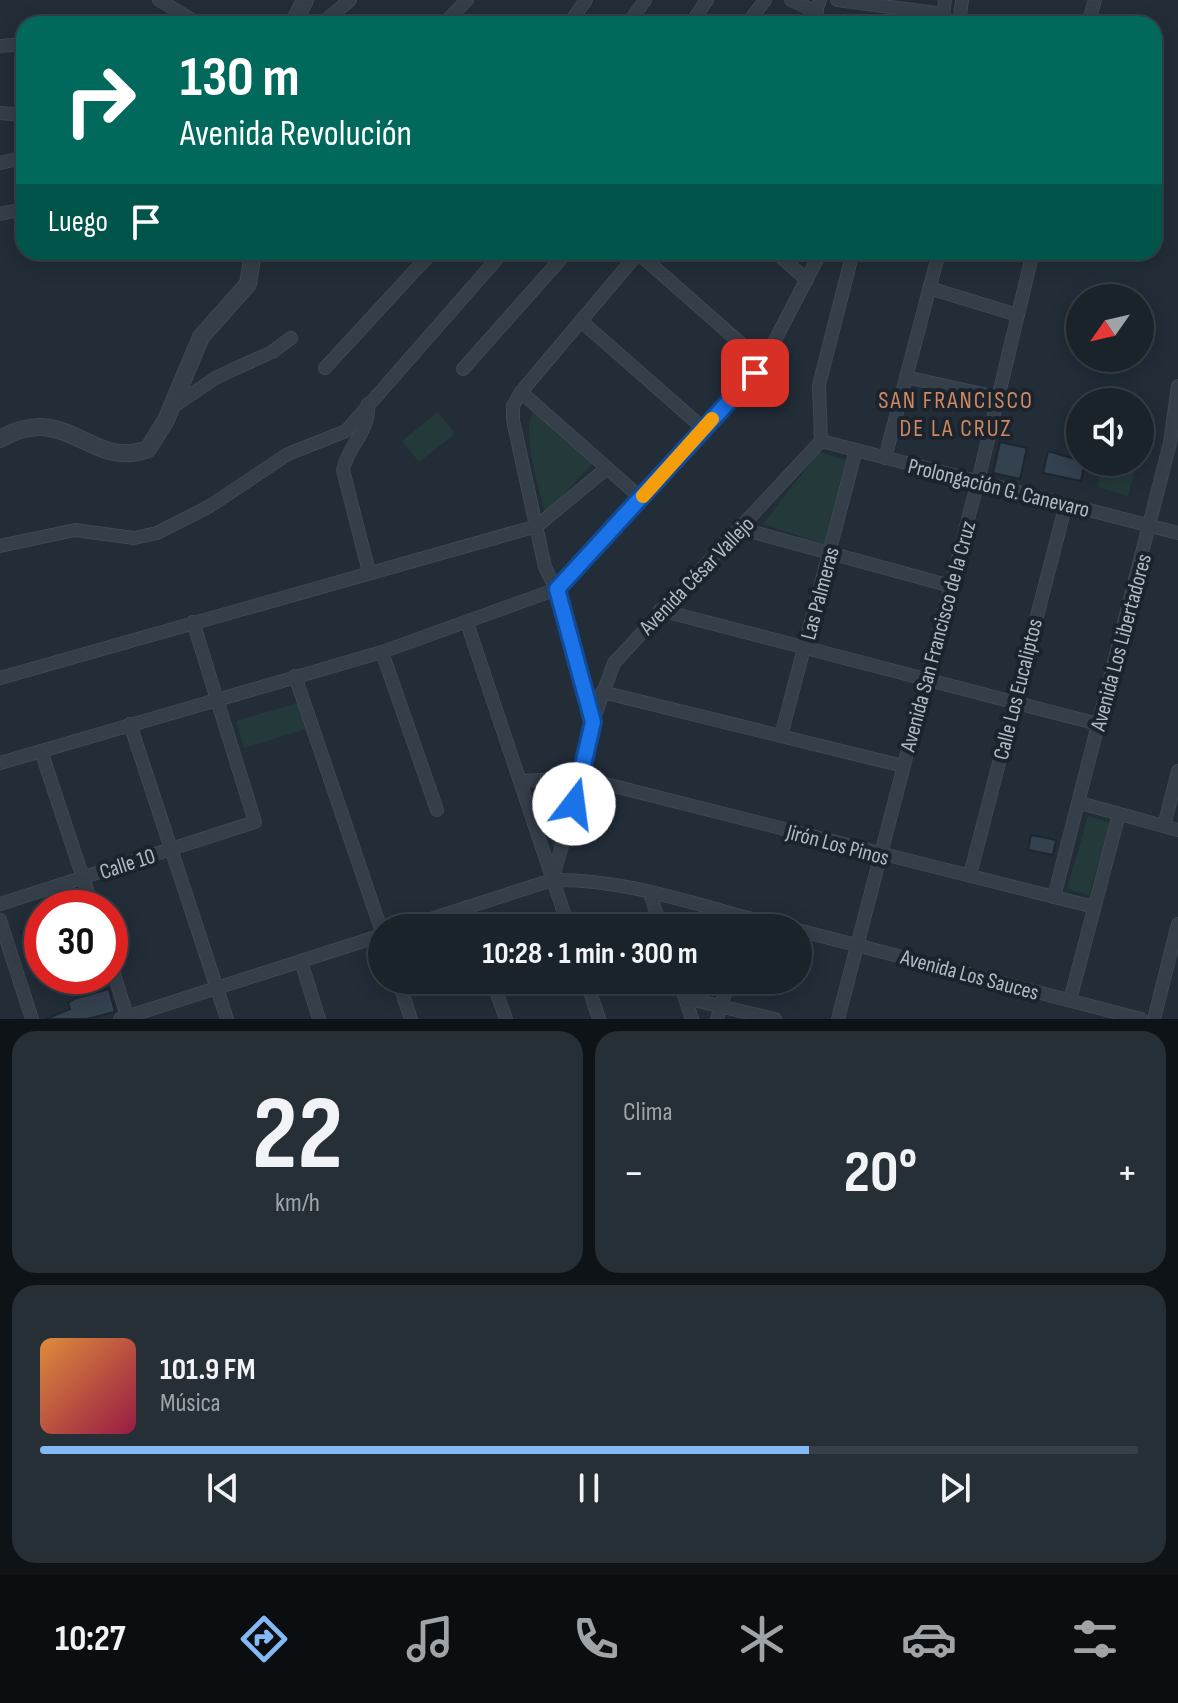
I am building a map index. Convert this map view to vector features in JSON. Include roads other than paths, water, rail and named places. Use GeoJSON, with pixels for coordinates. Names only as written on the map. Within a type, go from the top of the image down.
{"type":"FeatureCollection","features":[{"type":"Feature","properties":{"kind":"street"},"geometry":{"type":"LineString","coordinates":[[159,0],[186,16]]}},
{"type":"Feature","properties":{"kind":"street"},"geometry":{"type":"LineString","coordinates":[[331,16],[350,0]]}},
{"type":"Feature","properties":{"kind":"street"},"geometry":{"type":"LineString","coordinates":[[452,16],[467,0]]}},
{"type":"Feature","properties":{"kind":"street"},"geometry":{"type":"LineString","coordinates":[[791,0],[819,6]]}},
{"type":"Feature","properties":{"kind":"street"},"geometry":{"type":"LineString","coordinates":[[837,0],[926,16]]}},
{"type":"Feature","properties":{"kind":"street"},"geometry":{"type":"LineString","coordinates":[[0,439],[27,427],[48,426],[123,456],[148,449],[168,414],[201,337],[248,284],[252,260]]}},
{"type":"Feature","properties":{"kind":"street"},"geometry":{"type":"LineString","coordinates":[[325,368],[425,260]]}},
{"type":"Feature","properties":{"kind":"street"},"geometry":{"type":"LineString","coordinates":[[0,546],[75,530],[134,538],[157,533],[210,506],[288,454],[346,431],[496,260]]}},
{"type":"Feature","properties":{"kind":"street"},"geometry":{"type":"LineString","coordinates":[[463,369],[560,260]]}},
{"type":"Feature","properties":{"kind":"street"},"geometry":{"type":"LineString","coordinates":[[593,722],[557,589],[545,567],[513,420],[513,406],[521,392],[632,260]]}},
{"type":"Feature","properties":{"kind":"street"},"geometry":{"type":"LineString","coordinates":[[648,260],[763,363]]}},
{"type":"Feature","properties":{"kind":"street"},"geometry":{"type":"LineString","coordinates":[[784,260],[807,280]]}},
{"type":"Feature","properties":{"kind":"street"},"geometry":{"type":"LineString","coordinates":[[0,763],[382,652],[557,589],[763,363],[817,260]]}},
{"type":"Feature","properties":{"kind":"street"},"geometry":{"type":"LineString","coordinates":[[821,441],[819,385],[851,260]]}},
{"type":"Feature","properties":{"kind":"street"},"geometry":{"type":"LineString","coordinates":[[885,458],[937,260]]}},
{"type":"Feature","properties":{"kind":"street","name":"Avenida San Francisco de la Cruz"},"geometry":{"type":"LineString","coordinates":[[838,1019],[978,481],[1031,260]]}},
{"type":"Feature","properties":{"kind":"street"},"geometry":{"type":"LineString","coordinates":[[929,288],[1018,315]]}},
{"type":"Feature","properties":{"kind":"street"},"geometry":{"type":"LineString","coordinates":[[581,321],[704,429]]}},
{"type":"Feature","properties":{"kind":"street"},"geometry":{"type":"LineString","coordinates":[[168,414],[217,377],[272,352],[291,338]]}},
{"type":"Feature","properties":{"kind":"street"},"geometry":{"type":"LineString","coordinates":[[906,377],[996,397]]}},
{"type":"Feature","properties":{"kind":"street","name":"Avenida Los Libertadores"},"geometry":{"type":"LineString","coordinates":[[1054,897],[1174,444],[1178,386]]}},
{"type":"Feature","properties":{"kind":"street"},"geometry":{"type":"LineString","coordinates":[[521,392],[641,498]]}},
{"type":"Feature","properties":{"kind":"street"},"geometry":{"type":"LineString","coordinates":[[368,404],[364,432],[345,460],[343,470],[369,572]]}},
{"type":"Feature","properties":{"kind":"street","name":"Prolongación G. Canevaro"},"geometry":{"type":"LineString","coordinates":[[821,441],[1178,533]]}},
{"type":"Feature","properties":{"kind":"street","name":"Avenida César Vallejo"},"geometry":{"type":"LineString","coordinates":[[552,880],[582,778],[593,722],[614,663],[660,610],[742,529],[821,441]]}},
{"type":"Feature","properties":{"kind":"street","name":"Las Palmeras"},"geometry":{"type":"LineString","coordinates":[[781,736],[856,450]]}},
{"type":"Feature","properties":{"kind":"street"},"geometry":{"type":"LineString","coordinates":[[0,678],[537,526],[607,468]]}},
{"type":"Feature","properties":{"kind":"street","name":"Calle Los Eucaliptos"},"geometry":{"type":"LineString","coordinates":[[970,875],[1066,504]]}},
{"type":"Feature","properties":{"kind":"street"},"geometry":{"type":"LineString","coordinates":[[742,529],[951,586]]}},
{"type":"Feature","properties":{"kind":"street"},"geometry":{"type":"LineString","coordinates":[[660,610],[1098,724]]}},
{"type":"Feature","properties":{"kind":"street"},"geometry":{"type":"LineString","coordinates":[[193,622],[216,698]]}},
{"type":"Feature","properties":{"kind":"street"},"geometry":{"type":"LineString","coordinates":[[467,623],[564,914]]}},
{"type":"Feature","properties":{"kind":"street"},"geometry":{"type":"LineString","coordinates":[[382,652],[437,810]]}},
{"type":"Feature","properties":{"kind":"street"},"geometry":{"type":"LineString","coordinates":[[295,676],[376,914]]}},
{"type":"Feature","properties":{"kind":"street"},"geometry":{"type":"LineString","coordinates":[[602,692],[903,766]]}},
{"type":"Feature","properties":{"kind":"street","name":"Calle 10"},"geometry":{"type":"LineString","coordinates":[[0,904],[255,822],[216,698]]}},
{"type":"Feature","properties":{"kind":"street"},"geometry":{"type":"LineString","coordinates":[[130,724],[227,1019]]}},
{"type":"Feature","properties":{"kind":"street"},"geometry":{"type":"LineString","coordinates":[[41,751],[88,890]]}},
{"type":"Feature","properties":{"kind":"street"},"geometry":{"type":"LineString","coordinates":[[1164,826],[1178,771]]}},
{"type":"Feature","properties":{"kind":"street","name":"Jirón Los Pinos"},"geometry":{"type":"LineString","coordinates":[[521,781],[582,778],[880,856],[1094,907]]}},
{"type":"Feature","properties":{"kind":"street"},"geometry":{"type":"LineString","coordinates":[[1080,803],[1178,830]]}},
{"type":"Feature","properties":{"kind":"street"},"geometry":{"type":"LineString","coordinates":[[1070,1000],[1119,814]]}},
{"type":"Feature","properties":{"kind":"street"},"geometry":{"type":"LineString","coordinates":[[446,914],[552,880],[576,879],[650,893],[716,914]]}},
{"type":"Feature","properties":{"kind":"street"},"geometry":{"type":"LineString","coordinates":[[650,893],[657,914]]}},
{"type":"Feature","properties":{"kind":"street"},"geometry":{"type":"LineString","coordinates":[[467,907],[469,914]]}},
{"type":"Feature","properties":{"kind":"street"},"geometry":{"type":"LineString","coordinates":[[0,920],[32,1019]]}},
{"type":"Feature","properties":{"kind":"street"},"geometry":{"type":"LineString","coordinates":[[1154,1019],[1178,924]]}},
{"type":"Feature","properties":{"kind":"street","name":"Avenida Los Sauces"},"geometry":{"type":"LineString","coordinates":[[812,933],[1070,1000],[1113,1016],[1141,1019]]}},
{"type":"Feature","properties":{"kind":"street"},"geometry":{"type":"LineString","coordinates":[[119,994],[125,1018],[368,938]]}},
{"type":"Feature","properties":{"kind":"street"},"geometry":{"type":"LineString","coordinates":[[301,961],[319,1019]]}},
{"type":"Feature","properties":{"kind":"street"},"geometry":{"type":"LineString","coordinates":[[403,994],[411,1019]]}},
{"type":"Feature","properties":{"kind":"street"},"geometry":{"type":"LineString","coordinates":[[497,994],[506,1019]]}},
{"type":"Feature","properties":{"kind":"street"},"geometry":{"type":"LineString","coordinates":[[591,994],[599,1019]]}},
{"type":"Feature","properties":{"kind":"street"},"geometry":{"type":"LineString","coordinates":[[684,994],[692,1019]]}},
{"type":"Feature","properties":{"kind":"street"},"geometry":{"type":"LineString","coordinates":[[717,1019],[725,994]]}},
{"type":"Feature","properties":{"kind":"street"},"geometry":{"type":"LineString","coordinates":[[685,998],[775,1019]]}},
{"type":"Feature","properties":{"kind":"district","name":"SAN FRANCISCO DE LA CRUZ"},"geometry":{"type":"Point","coordinates":[956,414]}}]}
